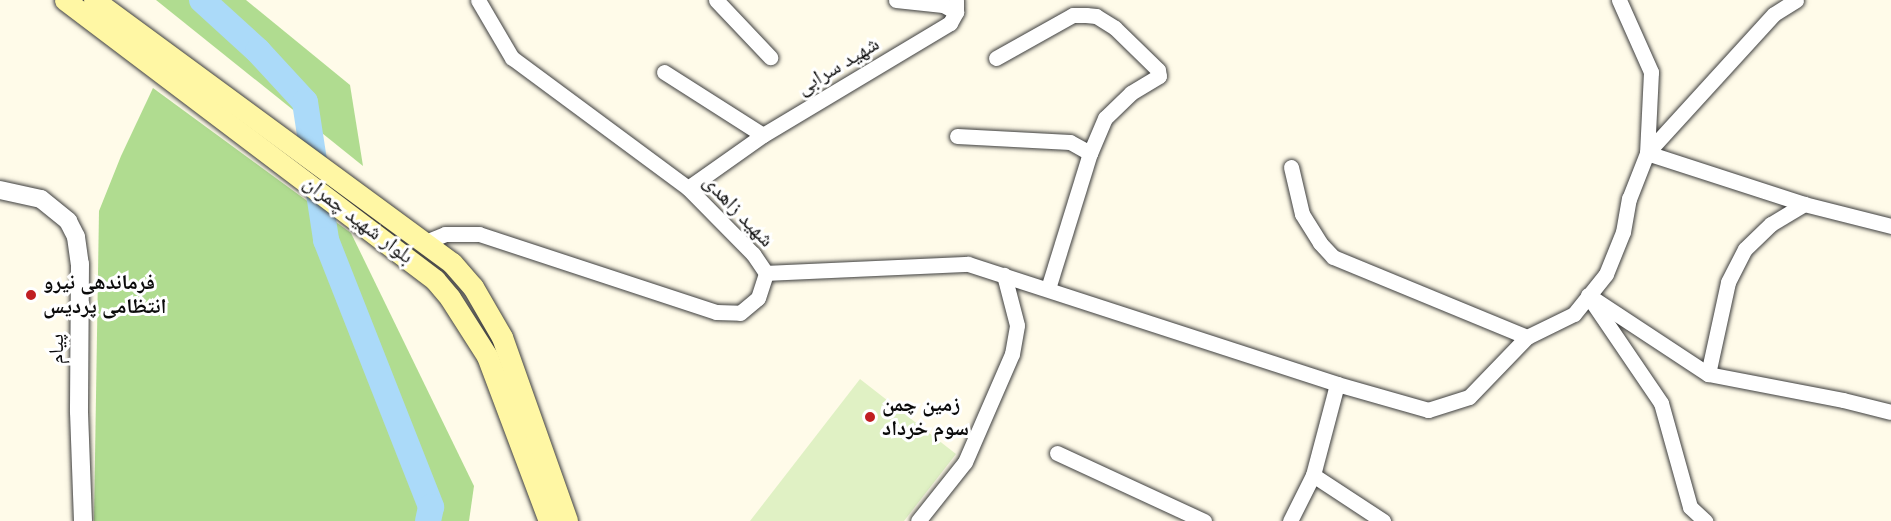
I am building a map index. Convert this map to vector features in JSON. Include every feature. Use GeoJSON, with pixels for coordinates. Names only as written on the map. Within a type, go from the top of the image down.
{"type":"FeatureCollection","features":[{"type":"Feature","properties":{"kind":"main road","name":"بلوار شهید چمران"},"geometry":{"type":"LineString","coordinates":[[65,0],[339,204],[435,280],[450,298],[487,356],[549,521]]}},
{"type":"Feature","properties":{"kind":"main road","name":"بلوار شهید چمران"},"geometry":{"type":"LineString","coordinates":[[94,0],[452,263],[473,287],[490,313],[513,365],[567,521]]}},
{"type":"Feature","properties":{"kind":"main road"},"geometry":{"type":"LineString","coordinates":[[411,261],[423,243]]}},
{"type":"Feature","properties":{"kind":"street","name":"شهید زاهدی"},"geometry":{"type":"LineString","coordinates":[[423,243],[445,234],[479,234],[716,312],[740,314],[758,298],[766,273],[753,254],[688,188],[512,58],[478,0]]}},
{"type":"Feature","properties":{"kind":"street"},"geometry":{"type":"LineString","coordinates":[[716,0],[770,57]]}},
{"type":"Feature","properties":{"kind":"street","name":"شهید سرابی"},"geometry":{"type":"LineString","coordinates":[[688,188],[763,135],[951,23],[956,6],[896,0]]}},
{"type":"Feature","properties":{"kind":"street"},"geometry":{"type":"LineString","coordinates":[[766,273],[968,264],[1337,384],[1428,410],[1469,397],[1527,337],[1574,314],[1606,274],[1623,232],[1629,199],[1647,153],[1652,72],[1619,0]]}},
{"type":"Feature","properties":{"kind":"street"},"geometry":{"type":"LineString","coordinates":[[1647,153],[1774,14],[1796,0]]}},
{"type":"Feature","properties":{"kind":"street"},"geometry":{"type":"LineString","coordinates":[[996,58],[1073,15],[1096,16],[1115,28],[1153,64],[1159,76],[1131,93],[1105,118],[1090,153],[1048,289]]}},
{"type":"Feature","properties":{"kind":"street"},"geometry":{"type":"LineString","coordinates":[[664,72],[763,135]]}},
{"type":"Feature","properties":{"kind":"street"},"geometry":{"type":"LineString","coordinates":[[957,136],[1070,142],[1090,153]]}},
{"type":"Feature","properties":{"kind":"street"},"geometry":{"type":"LineString","coordinates":[[1647,153],[1804,204],[1891,225]]}},
{"type":"Feature","properties":{"kind":"street"},"geometry":{"type":"LineString","coordinates":[[1291,167],[1302,214],[1320,243],[1333,257],[1527,337]]}},
{"type":"Feature","properties":{"kind":"street","name":"پیام"},"geometry":{"type":"LineString","coordinates":[[0,190],[41,199],[68,221],[76,237],[80,264],[83,521]]}},
{"type":"Feature","properties":{"kind":"street"},"geometry":{"type":"LineString","coordinates":[[1708,374],[1728,282],[1745,249],[1771,224],[1804,204]]}},
{"type":"Feature","properties":{"kind":"street"},"geometry":{"type":"LineString","coordinates":[[918,521],[965,462],[1012,354],[1017,325],[1004,275]]}},
{"type":"Feature","properties":{"kind":"street"},"geometry":{"type":"LineString","coordinates":[[1588,295],[1708,374],[1843,400],[1891,412]]}},
{"type":"Feature","properties":{"kind":"street"},"geometry":{"type":"LineString","coordinates":[[1588,295],[1661,403],[1690,507],[1705,521]]}},
{"type":"Feature","properties":{"kind":"street"},"geometry":{"type":"LineString","coordinates":[[1290,521],[1313,475],[1337,384]]}},
{"type":"Feature","properties":{"kind":"street"},"geometry":{"type":"LineString","coordinates":[[1057,453],[1204,521]]}},
{"type":"Feature","properties":{"kind":"street"},"geometry":{"type":"LineString","coordinates":[[1313,475],[1383,521]]}},
{"type":"Feature","properties":{"kind":"green space"},"geometry":{"type":"Polygon","coordinates":[[[156,0],[246,0],[350,85],[363,166],[156,0]]]}},
{"type":"Feature","properties":{"kind":"green space"},"geometry":{"type":"Polygon","coordinates":[[[153,88],[351,233],[474,486],[469,521],[94,521],[99,211],[121,156],[153,88]]]}},
{"type":"Feature","properties":{"kind":"green space","name":"زمین چمن سوم خرداد"},"geometry":{"type":"Polygon","coordinates":[[[860,379],[956,454],[904,521],[750,521],[860,379]]]}},
{"type":"Feature","properties":{"kind":"waterway"},"geometry":{"type":"LineString","coordinates":[[202,0],[258,51],[305,102],[326,240],[431,507],[428,521]]}},
{"type":"Feature","properties":{"kind":"place","name":"فرماندهی نیرو انتظامی پردیس"},"geometry":{"type":"Point","coordinates":[31,295]}},
{"type":"Feature","properties":{"kind":"place","name":"زمین چمن سوم خرداد"},"geometry":{"type":"Point","coordinates":[870,417]}}]}
